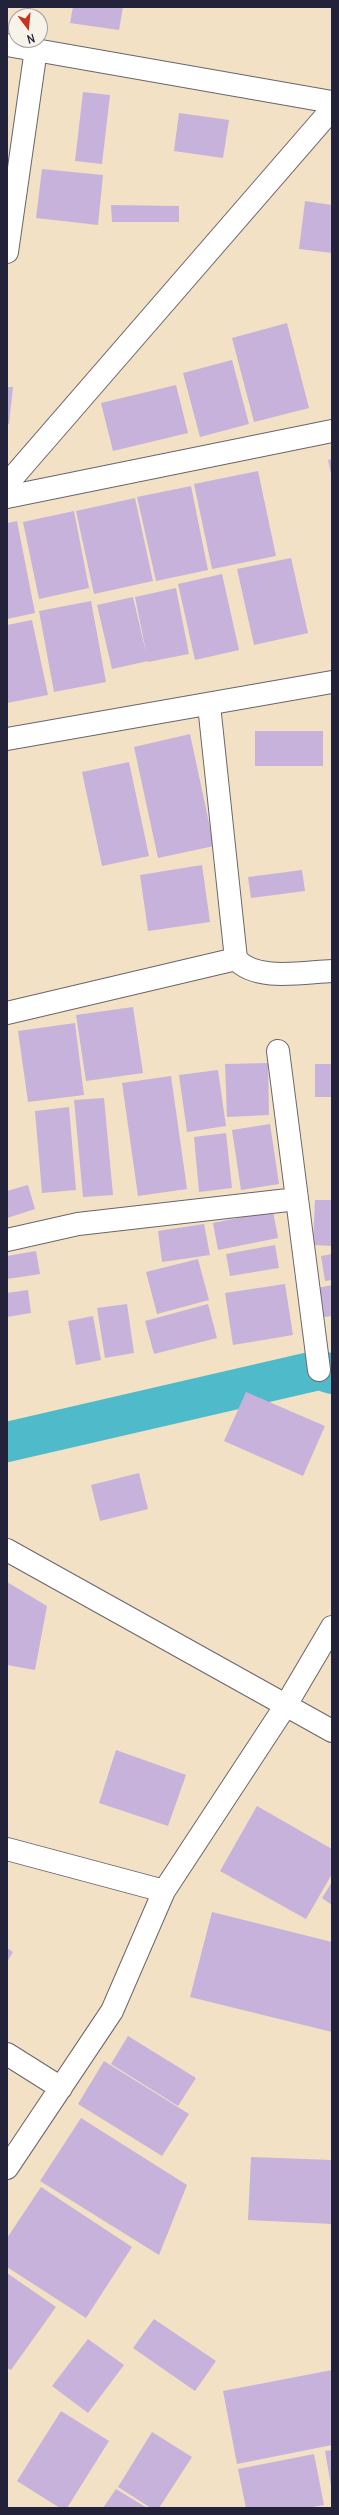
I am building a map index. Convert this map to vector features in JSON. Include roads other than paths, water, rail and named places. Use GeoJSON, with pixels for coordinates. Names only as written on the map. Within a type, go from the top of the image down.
{"type":"FeatureCollection","features":[{"type":"Feature","properties":{"kind":"street"},"geometry":{"type":"LineString","coordinates":[[7,45],[332,102]]}},
{"type":"Feature","properties":{"kind":"street"},"geometry":{"type":"LineString","coordinates":[[7,252],[36,49]]}},
{"type":"Feature","properties":{"kind":"street"},"geometry":{"type":"LineString","coordinates":[[7,484],[332,109]]}},
{"type":"Feature","properties":{"kind":"street"},"geometry":{"type":"LineString","coordinates":[[7,497],[332,431]]}},
{"type":"Feature","properties":{"kind":"street"},"geometry":{"type":"LineString","coordinates":[[7,739],[209,705],[332,682]]}},
{"type":"Feature","properties":{"kind":"street"},"geometry":{"type":"LineString","coordinates":[[209,705],[236,959],[243,967],[259,974],[332,971]]}},
{"type":"Feature","properties":{"kind":"street"},"geometry":{"type":"LineString","coordinates":[[7,1014],[236,959]]}},
{"type":"Feature","properties":{"kind":"street"},"geometry":{"type":"LineString","coordinates":[[278,1051],[319,1370]]}},
{"type":"Feature","properties":{"kind":"street"},"geometry":{"type":"LineString","coordinates":[[7,1240],[78,1224],[297,1199]]}},
{"type":"Feature","properties":{"kind":"street"},"geometry":{"type":"LineString","coordinates":[[7,1550],[332,1731]]}},
{"type":"Feature","properties":{"kind":"street"},"geometry":{"type":"LineString","coordinates":[[7,2168],[112,2011],[164,1891],[286,1705],[332,1627]]}},
{"type":"Feature","properties":{"kind":"street"},"geometry":{"type":"LineString","coordinates":[[7,1849],[164,1891]]}},
{"type":"Feature","properties":{"kind":"street"},"geometry":{"type":"LineString","coordinates":[[7,2054],[61,2088]]}},
{"type":"Feature","properties":{"kind":"waterway"},"geometry":{"type":"LineString","coordinates":[[7,1442],[319,1370],[332,1374]]}}]}
